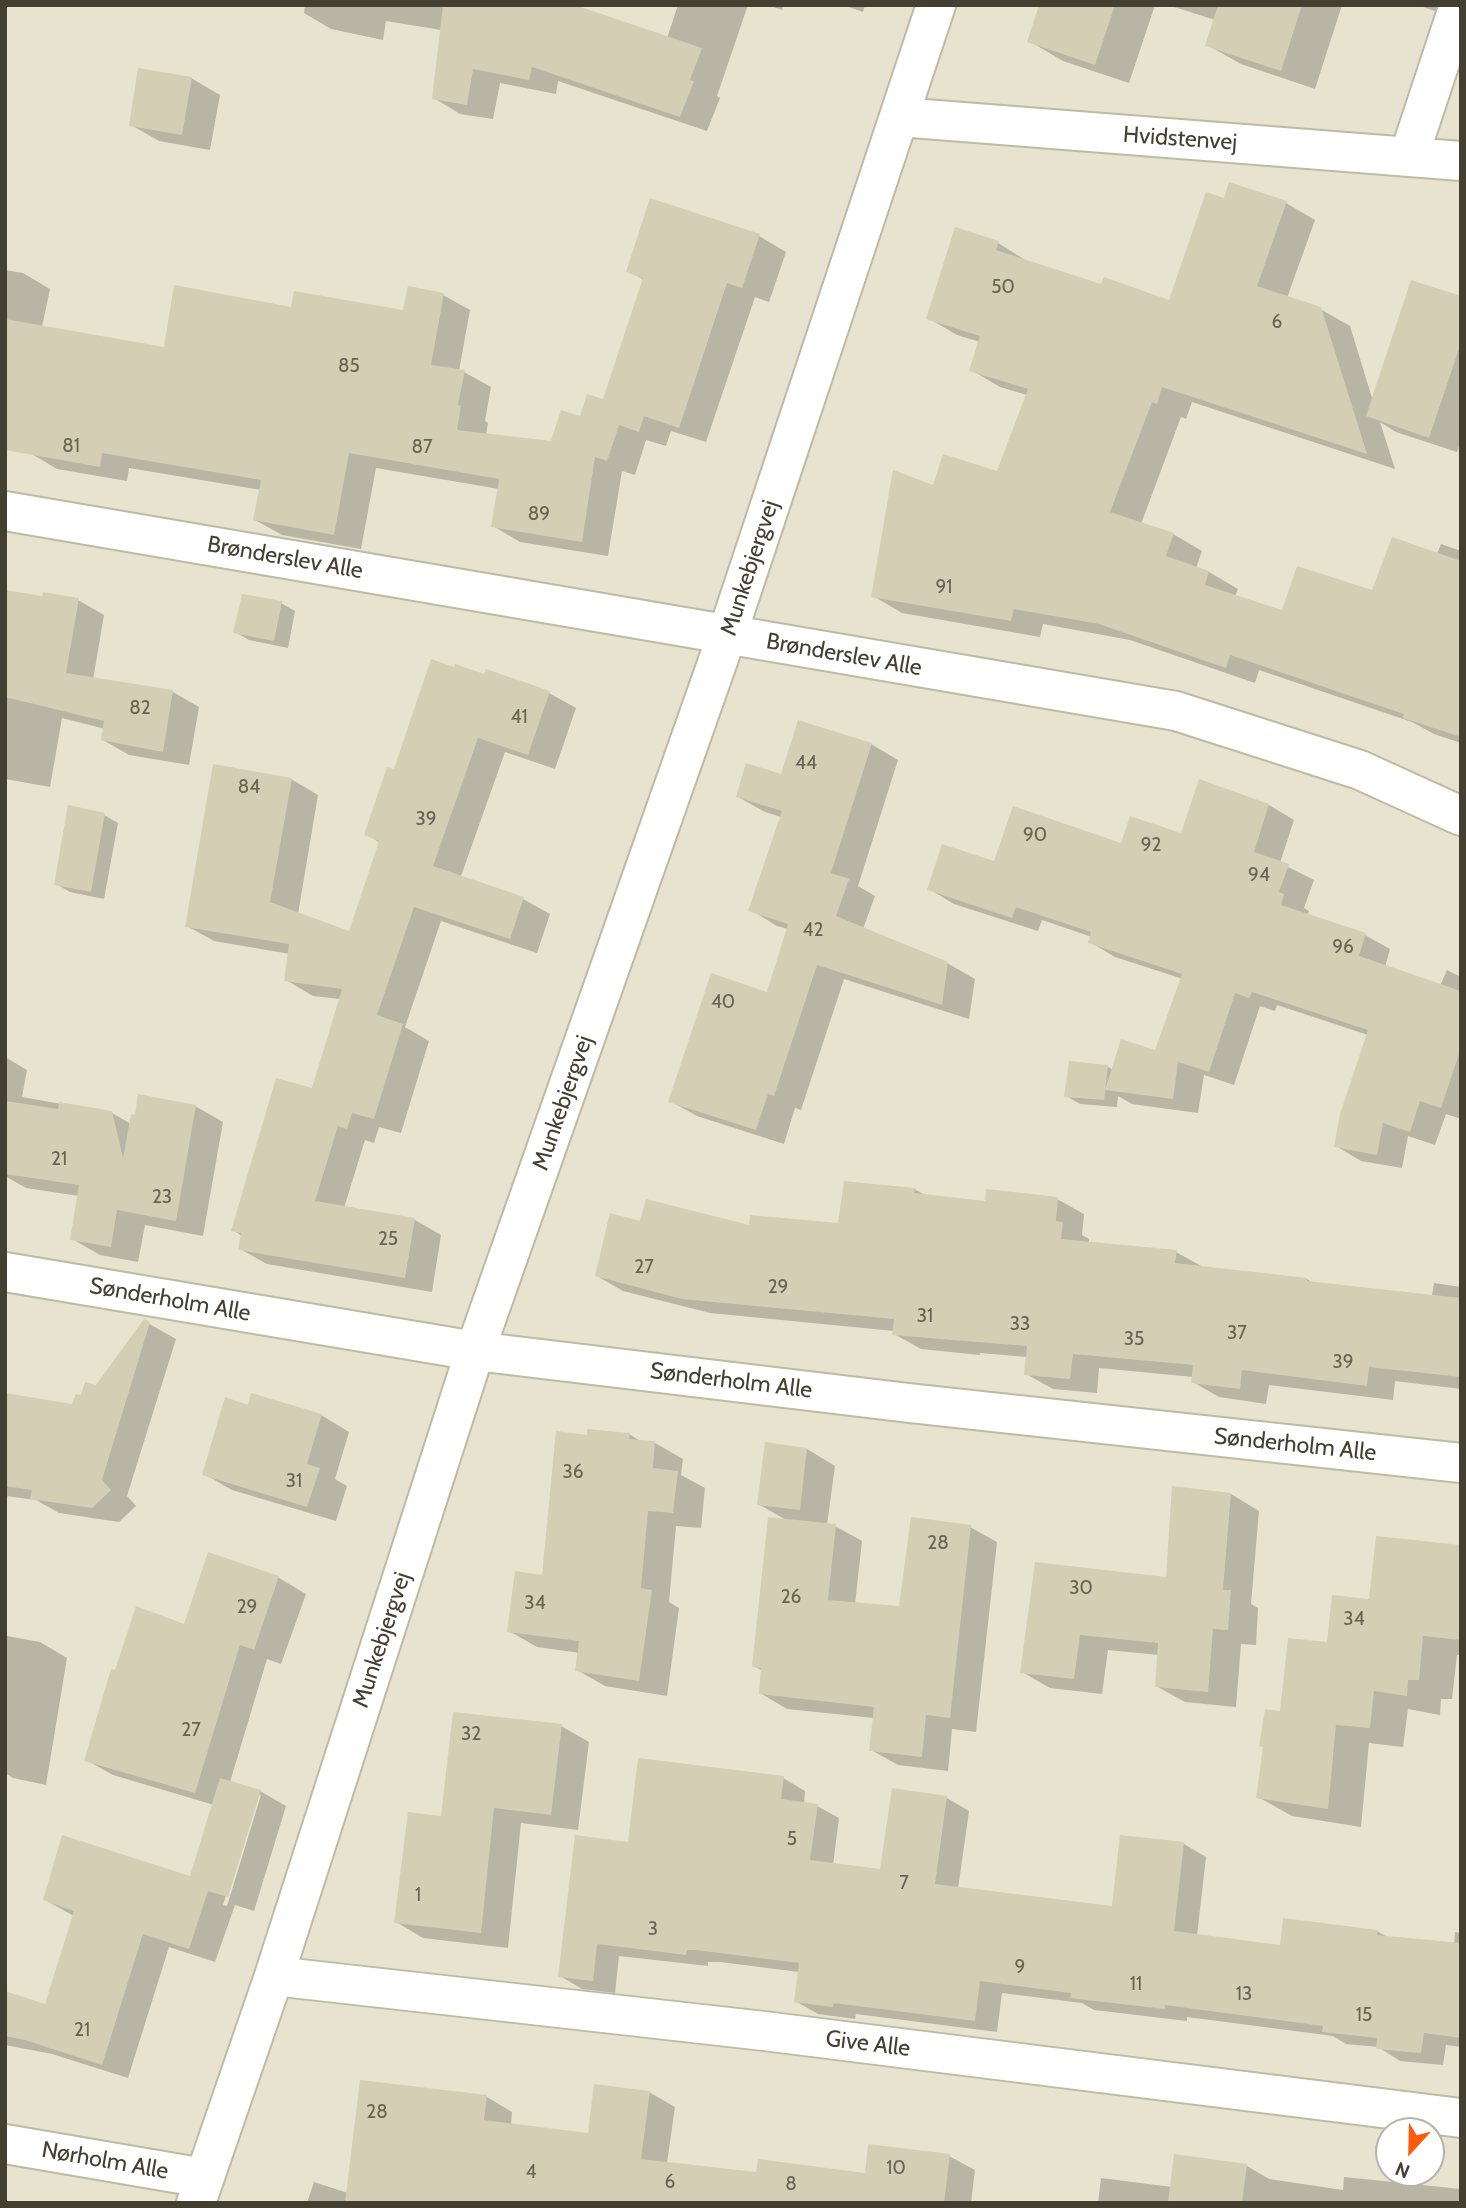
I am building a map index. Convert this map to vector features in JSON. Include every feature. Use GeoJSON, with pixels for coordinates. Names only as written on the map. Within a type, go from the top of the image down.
{"type":"FeatureCollection","features":[{"type":"Feature","properties":{"kind":"street","name":"Munkebjergvej"},"geometry":{"type":"LineString","coordinates":[[200,2190],[274,1976],[475,1351],[727,635],[936,5]]}},
{"type":"Feature","properties":{"kind":"street"},"geometry":{"type":"LineString","coordinates":[[1409,156],[1459,5]]}},
{"type":"Feature","properties":{"kind":"street","name":"Hvidstenvej"},"geometry":{"type":"LineString","coordinates":[[899,117],[1461,161]]}},
{"type":"Feature","properties":{"kind":"street","name":"Brønderslev Alle"},"geometry":{"type":"LineString","coordinates":[[5,511],[1176,711],[1360,770],[1461,816]]}},
{"type":"Feature","properties":{"kind":"street","name":"Sønderholm Alle"},"geometry":{"type":"LineString","coordinates":[[5,1272],[475,1351],[1461,1463]]}},
{"type":"Feature","properties":{"kind":"street","name":"Give Alle"},"geometry":{"type":"LineString","coordinates":[[274,1976],[791,2035],[1461,2118]]}},
{"type":"Feature","properties":{"kind":"street","name":"Nørholm Alle"},"geometry":{"type":"LineString","coordinates":[[5,2144],[200,2190]]}},
{"type":"Feature","properties":{"kind":"shaded area"},"geometry":{"type":"Polygon","coordinates":[[[5,5],[1461,5],[1461,2203],[5,2203],[5,5]]]}},
{"type":"Feature","properties":{"kind":"building"},"geometry":{"type":"Polygon","coordinates":[[[443,5],[575,5],[702,48],[690,80],[694,81],[680,117],[532,67],[529,80],[473,69],[467,105],[432,99],[443,5]]]}},
{"type":"Feature","properties":{"kind":"building"},"geometry":{"type":"Polygon","coordinates":[[[1039,5],[1115,5],[1095,65],[1027,42],[1039,5]]]}},
{"type":"Feature","properties":{"kind":"building"},"geometry":{"type":"Polygon","coordinates":[[[1218,5],[1302,5],[1281,71],[1205,46],[1218,5]]]}},
{"type":"Feature","properties":{"kind":"building"},"geometry":{"type":"Polygon","coordinates":[[[138,68],[192,77],[182,135],[129,126],[138,68]]]}},
{"type":"Feature","properties":{"kind":"building"},"geometry":{"type":"Polygon","coordinates":[[[1229,182],[1287,201],[1257,286],[1321,307],[1367,454],[1162,387],[1157,404],[1152,402],[1110,512],[1174,533],[1166,556],[1209,571],[1205,585],[1282,610],[1297,566],[1372,590],[1392,537],[1461,561],[1461,737],[1403,718],[1404,714],[1230,655],[1226,668],[1099,624],[1014,609],[1011,621],[871,597],[893,470],[933,485],[943,454],[997,471],[1028,389],[969,371],[980,336],[926,319],[955,227],[999,241],[996,250],[1101,284],[1104,277],[1169,300],[1206,192],[1224,198],[1229,182]]]}},
{"type":"Feature","properties":{"kind":"building"},"geometry":{"type":"Polygon","coordinates":[[[650,198],[760,234],[742,288],[727,283],[679,428],[644,416],[639,432],[619,425],[607,461],[595,457],[582,542],[491,527],[499,479],[349,453],[334,535],[253,520],[261,480],[102,453],[100,467],[5,450],[5,319],[164,347],[174,285],[291,307],[294,291],[403,310],[408,286],[444,293],[431,365],[465,370],[458,405],[461,406],[457,430],[551,441],[561,410],[580,416],[587,394],[603,399],[643,278],[626,272],[650,198]]]}},
{"type":"Feature","properties":{"kind":"building"},"geometry":{"type":"Polygon","coordinates":[[[1411,280],[1461,296],[1461,343],[1429,438],[1366,416],[1411,280]]]}},
{"type":"Feature","properties":{"kind":"building"},"geometry":{"type":"Polygon","coordinates":[[[5,590],[79,598],[66,673],[173,690],[163,752],[101,740],[104,721],[5,697],[5,590]]]}},
{"type":"Feature","properties":{"kind":"building"},"geometry":{"type":"Polygon","coordinates":[[[242,594],[282,601],[274,641],[233,633],[242,594]]]}},
{"type":"Feature","properties":{"kind":"building"},"geometry":{"type":"Polygon","coordinates":[[[431,659],[484,674],[486,669],[550,691],[528,755],[478,738],[433,866],[524,897],[510,939],[414,907],[377,1015],[403,1024],[374,1119],[352,1113],[347,1129],[338,1126],[315,1201],[415,1218],[405,1278],[238,1250],[241,1233],[231,1231],[276,1078],[312,1088],[342,989],[284,981],[289,944],[185,927],[213,764],[292,778],[270,902],[349,931],[379,841],[364,835],[387,767],[394,769],[431,659]]]}},
{"type":"Feature","properties":{"kind":"building"},"geometry":{"type":"Polygon","coordinates":[[[798,720],[872,743],[831,873],[849,879],[836,916],[948,962],[942,1005],[817,965],[774,1096],[768,1094],[756,1130],[668,1102],[711,973],[767,992],[788,924],[748,911],[782,811],[736,797],[746,763],[781,774],[798,720]]]}},
{"type":"Feature","properties":{"kind":"building"},"geometry":{"type":"Polygon","coordinates":[[[1199,779],[1269,804],[1254,852],[1289,864],[1279,892],[1284,894],[1281,905],[1366,933],[1359,956],[1461,991],[1461,1048],[1441,1108],[1420,1101],[1410,1132],[1383,1123],[1377,1155],[1334,1147],[1340,1114],[1368,1030],[1252,992],[1249,998],[1235,993],[1209,1072],[1178,1062],[1173,1099],[1105,1090],[1121,1039],[1155,1050],[1182,974],[1088,943],[1091,932],[1016,907],[1012,918],[927,890],[942,844],[994,861],[1013,806],[1121,843],[1130,816],[1181,833],[1199,779]]]}},
{"type":"Feature","properties":{"kind":"building"},"geometry":{"type":"Polygon","coordinates":[[[68,805],[105,813],[91,892],[54,885],[68,805]]]}},
{"type":"Feature","properties":{"kind":"building"},"geometry":{"type":"Polygon","coordinates":[[[1069,1061],[1108,1065],[1104,1100],[1064,1097],[1069,1061]]]}},
{"type":"Feature","properties":{"kind":"building"},"geometry":{"type":"Polygon","coordinates":[[[138,1094],[196,1105],[176,1221],[117,1210],[111,1247],[70,1240],[79,1185],[5,1174],[5,1101],[58,1109],[59,1102],[112,1111],[123,1158],[131,1114],[135,1115],[138,1094]]]}},
{"type":"Feature","properties":{"kind":"building"},"geometry":{"type":"Polygon","coordinates":[[[844,1181],[915,1188],[914,1193],[985,1201],[986,1189],[1058,1197],[1056,1221],[1063,1222],[1061,1239],[1177,1250],[1175,1263],[1461,1298],[1461,1377],[1369,1367],[1367,1386],[1242,1370],[1240,1389],[1191,1383],[1193,1365],[1073,1354],[1070,1379],[1024,1375],[1027,1346],[892,1335],[894,1319],[682,1299],[595,1276],[610,1213],[640,1221],[646,1199],[749,1225],[750,1215],[838,1223],[844,1181]]]}},
{"type":"Feature","properties":{"kind":"building"},"geometry":{"type":"Polygon","coordinates":[[[144,1319],[150,1322],[102,1480],[111,1490],[92,1508],[30,1499],[32,1490],[5,1486],[5,1393],[72,1404],[76,1394],[81,1395],[85,1382],[96,1385],[144,1319]]]}},
{"type":"Feature","properties":{"kind":"building"},"geometry":{"type":"Polygon","coordinates":[[[251,1393],[322,1414],[307,1464],[320,1468],[307,1507],[202,1475],[225,1397],[248,1405],[251,1393]]]}},
{"type":"Feature","properties":{"kind":"building"},"geometry":{"type":"Polygon","coordinates":[[[587,1429],[630,1433],[629,1439],[655,1441],[653,1468],[678,1471],[673,1513],[648,1511],[641,1588],[652,1590],[639,1681],[575,1671],[579,1641],[507,1632],[515,1571],[542,1575],[556,1431],[587,1435],[587,1429]]]}},
{"type":"Feature","properties":{"kind":"building"},"geometry":{"type":"Polygon","coordinates":[[[765,1442],[807,1448],[800,1510],[757,1505],[765,1442]]]}},
{"type":"Feature","properties":{"kind":"building"},"geometry":{"type":"Polygon","coordinates":[[[1172,1486],[1231,1493],[1223,1590],[1231,1590],[1228,1630],[1213,1629],[1208,1692],[1155,1687],[1158,1643],[1080,1635],[1074,1679],[1020,1673],[1035,1562],[1166,1577],[1172,1486]]]}},
{"type":"Feature","properties":{"kind":"building"},"geometry":{"type":"Polygon","coordinates":[[[768,1517],[836,1524],[828,1600],[899,1606],[911,1517],[971,1525],[950,1718],[926,1715],[922,1757],[869,1751],[874,1707],[759,1694],[761,1668],[752,1667],[768,1517]]]}},
{"type":"Feature","properties":{"kind":"building"},"geometry":{"type":"Polygon","coordinates":[[[1376,1536],[1461,1545],[1461,1640],[1423,1636],[1419,1680],[1408,1680],[1407,1696],[1374,1691],[1370,1728],[1336,1725],[1328,1809],[1256,1798],[1263,1747],[1259,1746],[1265,1709],[1280,1711],[1288,1638],[1327,1642],[1332,1595],[1369,1599],[1376,1536]]]}},
{"type":"Feature","properties":{"kind":"building"},"geometry":{"type":"Polygon","coordinates":[[[208,1552],[279,1576],[254,1650],[240,1645],[195,1793],[84,1761],[111,1669],[115,1670],[136,1606],[184,1624],[208,1552]]]}},
{"type":"Feature","properties":{"kind":"building"},"geometry":{"type":"Polygon","coordinates":[[[453,1712],[562,1724],[551,1815],[494,1808],[481,1933],[394,1923],[408,1812],[441,1816],[453,1712]]]}},
{"type":"Feature","properties":{"kind":"building"},"geometry":{"type":"Polygon","coordinates":[[[638,1758],[784,1776],[781,1799],[818,1804],[810,1860],[880,1869],[892,1788],[947,1796],[935,1884],[1112,1906],[1120,1835],[1184,1842],[1174,1931],[1280,1945],[1283,1918],[1378,1930],[1377,1935],[1461,1943],[1461,2038],[1424,2033],[1421,2053],[1376,2049],[1377,2038],[1322,2032],[1323,2026],[1165,2005],[1165,2009],[1070,1998],[1071,1993],[980,1981],[975,2021],[834,2003],[833,2007],[794,2002],[799,1963],[696,1950],[687,1950],[686,1955],[597,1944],[593,1981],[558,1977],[575,1835],[628,1842],[638,1758]]]}},
{"type":"Feature","properties":{"kind":"building"},"geometry":{"type":"Polygon","coordinates":[[[220,1778],[261,1790],[228,1897],[208,1891],[189,1949],[143,1934],[102,2065],[5,2036],[5,1991],[45,2004],[74,1911],[43,1900],[62,1835],[190,1876],[220,1778]]]}},
{"type":"Feature","properties":{"kind":"building"},"geometry":{"type":"Polygon","coordinates":[[[360,2080],[487,2095],[484,2120],[588,2133],[594,2084],[650,2091],[641,2159],[756,2172],[758,2159],[865,2173],[868,2144],[950,2154],[944,2203],[345,2203],[360,2080]]]}},
{"type":"Feature","properties":{"kind":"building"},"geometry":{"type":"Polygon","coordinates":[[[1174,2154],[1247,2164],[1242,2203],[1168,2203],[1174,2154]]]}}]}
